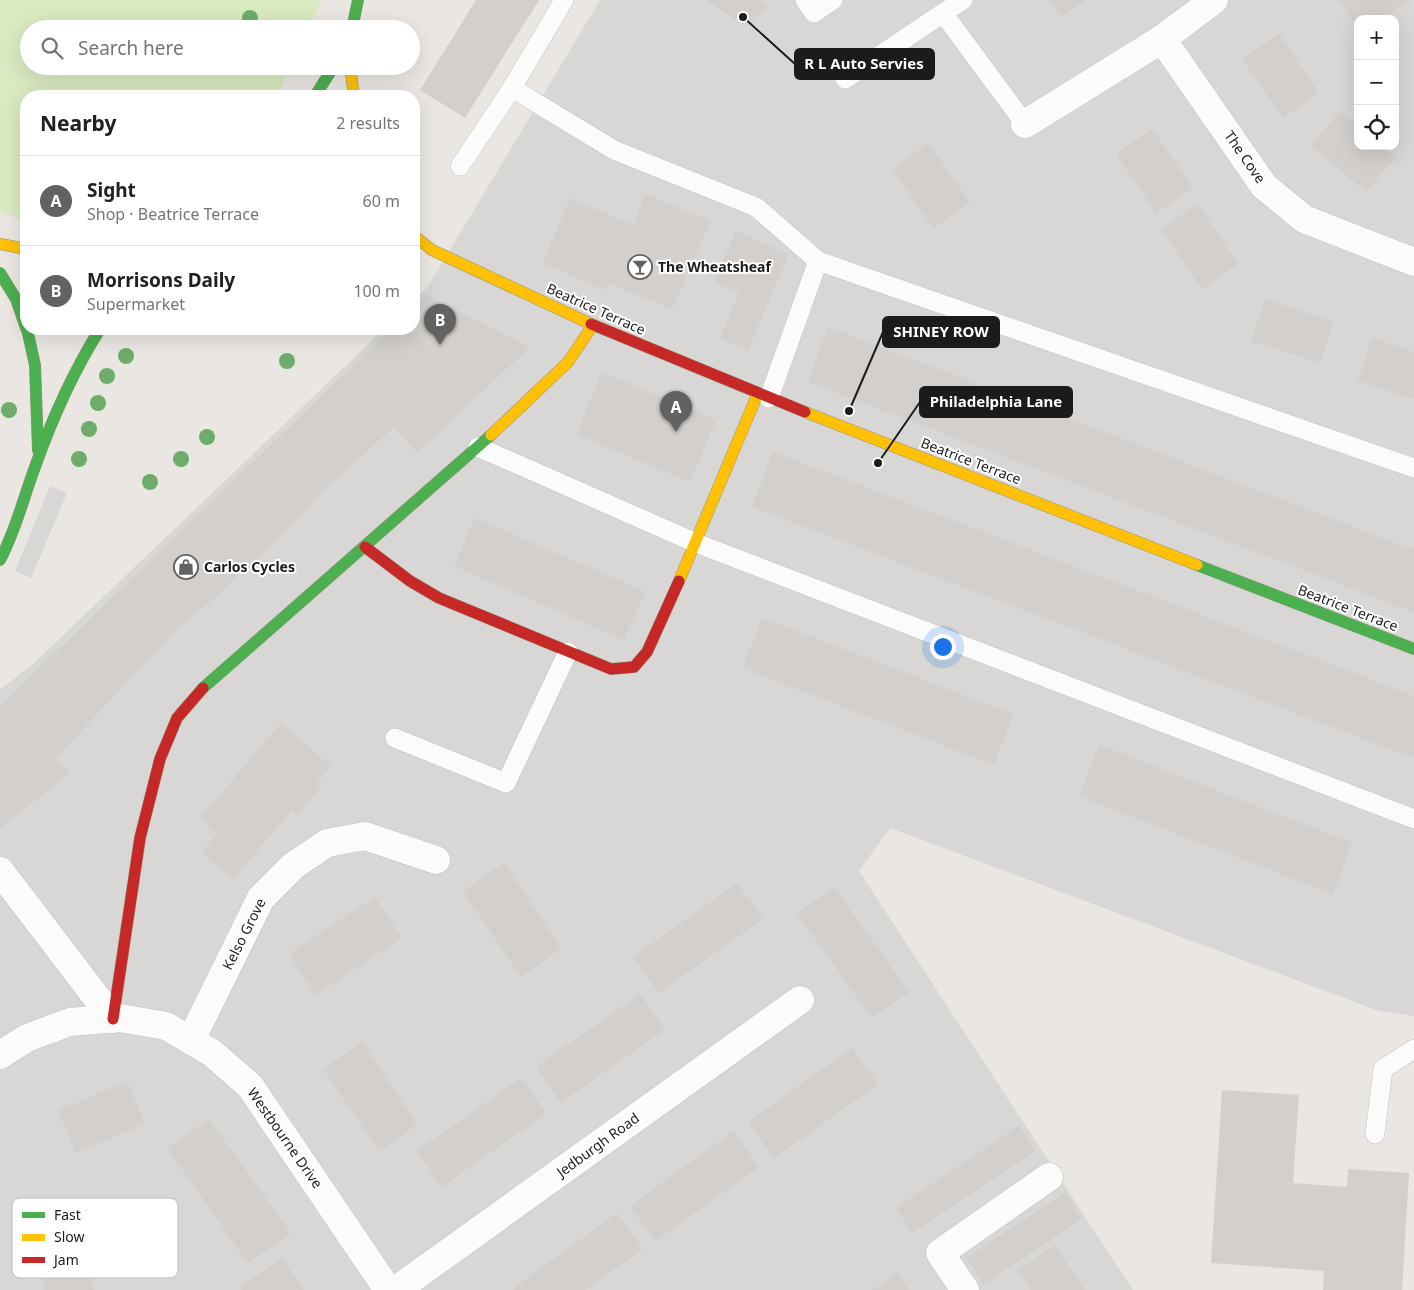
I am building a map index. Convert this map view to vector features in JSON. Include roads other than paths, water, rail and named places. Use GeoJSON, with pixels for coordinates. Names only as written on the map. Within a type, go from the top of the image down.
{"type":"FeatureCollection","features":[{"type":"Feature","properties":{"kind":"main road"},"geometry":{"type":"LineString","coordinates":[[354,20],[358,6],[367,0]]}},
{"type":"Feature","properties":{"kind":"main road"},"geometry":{"type":"LineString","coordinates":[[319,90],[328,75]]}},
{"type":"Feature","properties":{"kind":"main road"},"geometry":{"type":"LineString","coordinates":[[351,75],[353,90]]}},
{"type":"Feature","properties":{"kind":"main road","name":"Beatrice Terrace"},"geometry":{"type":"LineString","coordinates":[[420,241],[432,250],[593,325],[764,396],[1414,649]]}},
{"type":"Feature","properties":{"kind":"main road"},"geometry":{"type":"LineString","coordinates":[[0,244],[20,248]]}},
{"type":"Feature","properties":{"kind":"main road"},"geometry":{"type":"LineString","coordinates":[[0,273],[6,280],[20,308]]}},
{"type":"Feature","properties":{"kind":"main road"},"geometry":{"type":"LineString","coordinates":[[116,1018],[140,838],[160,759],[177,718],[201,690],[478,447],[568,362],[593,325]]}},
{"type":"Feature","properties":{"kind":"main road"},"geometry":{"type":"LineString","coordinates":[[28,335],[35,365],[38,457]]}},
{"type":"Feature","properties":{"kind":"main road"},"geometry":{"type":"LineString","coordinates":[[0,560],[10,544],[38,457],[85,351],[96,335]]}},
{"type":"Feature","properties":{"kind":"main road"},"geometry":{"type":"LineString","coordinates":[[365,547],[410,581],[439,598],[610,669],[634,666],[647,652],[764,396]]}},
{"type":"Feature","properties":{"kind":"street"},"geometry":{"type":"LineString","coordinates":[[1025,124],[1162,39],[1214,0]]}},
{"type":"Feature","properties":{"kind":"street","name":"The Cove"},"geometry":{"type":"LineString","coordinates":[[1162,39],[1264,186],[1304,219],[1414,262]]}},
{"type":"Feature","properties":{"kind":"street","name":"Kelso Grove"},"geometry":{"type":"LineString","coordinates":[[191,1040],[261,898],[293,866],[326,844],[365,836],[436,860]]}},
{"type":"Feature","properties":{"kind":"street"},"geometry":{"type":"LineString","coordinates":[[0,871],[116,1018]]}},
{"type":"Feature","properties":{"kind":"street","name":"Jedburgh Road"},"geometry":{"type":"LineString","coordinates":[[396,1290],[800,1000]]}},
{"type":"Feature","properties":{"kind":"street","name":"Westbourne Drive"},"geometry":{"type":"LineString","coordinates":[[0,1055],[27,1038],[70,1022],[116,1018],[166,1026],[212,1052],[250,1086],[388,1290]]}},
{"type":"Feature","properties":{"kind":"street"},"geometry":{"type":"LineString","coordinates":[[965,1290],[940,1253],[1049,1177]]}},
{"type":"Feature","properties":{"kind":"lane"},"geometry":{"type":"LineString","coordinates":[[460,166],[512,88],[564,0]]}},
{"type":"Feature","properties":{"kind":"lane"},"geometry":{"type":"LineString","coordinates":[[805,0],[814,13],[833,0]]}},
{"type":"Feature","properties":{"kind":"lane"},"geometry":{"type":"LineString","coordinates":[[845,78],[963,0]]}},
{"type":"Feature","properties":{"kind":"lane"},"geometry":{"type":"LineString","coordinates":[[943,13],[1025,124]]}},
{"type":"Feature","properties":{"kind":"lane"},"geometry":{"type":"LineString","coordinates":[[512,88],[614,150],[756,207],[818,261],[1414,468]]}},
{"type":"Feature","properties":{"kind":"lane"},"geometry":{"type":"LineString","coordinates":[[764,396],[818,261]]}},
{"type":"Feature","properties":{"kind":"lane"},"geometry":{"type":"LineString","coordinates":[[478,447],[696,543],[1414,819]]}},
{"type":"Feature","properties":{"kind":"lane"},"geometry":{"type":"LineString","coordinates":[[395,738],[506,783],[568,652]]}},
{"type":"Feature","properties":{"kind":"lane"},"geometry":{"type":"LineString","coordinates":[[1374,1134],[1383,1069],[1414,1049]]}},
{"type":"Feature","properties":{"kind":"place","name":"R L Auto Servies"},"geometry":{"type":"Point","coordinates":[743,17]}},
{"type":"Feature","properties":{"kind":"place","name":"The Wheatsheaf"},"geometry":{"type":"Point","coordinates":[640,267]}},
{"type":"Feature","properties":{"kind":"place","name":"Morrisons Daily"},"geometry":{"type":"Point","coordinates":[440,345]}},
{"type":"Feature","properties":{"kind":"place","name":"SHINEY ROW"},"geometry":{"type":"Point","coordinates":[849,411]}},
{"type":"Feature","properties":{"kind":"place","name":"Sight"},"geometry":{"type":"Point","coordinates":[676,432]}},
{"type":"Feature","properties":{"kind":"place","name":"Philadelphia Lane"},"geometry":{"type":"Point","coordinates":[878,463]}},
{"type":"Feature","properties":{"kind":"place","name":"Carlos Cycles"},"geometry":{"type":"Point","coordinates":[186,567]}}]}
